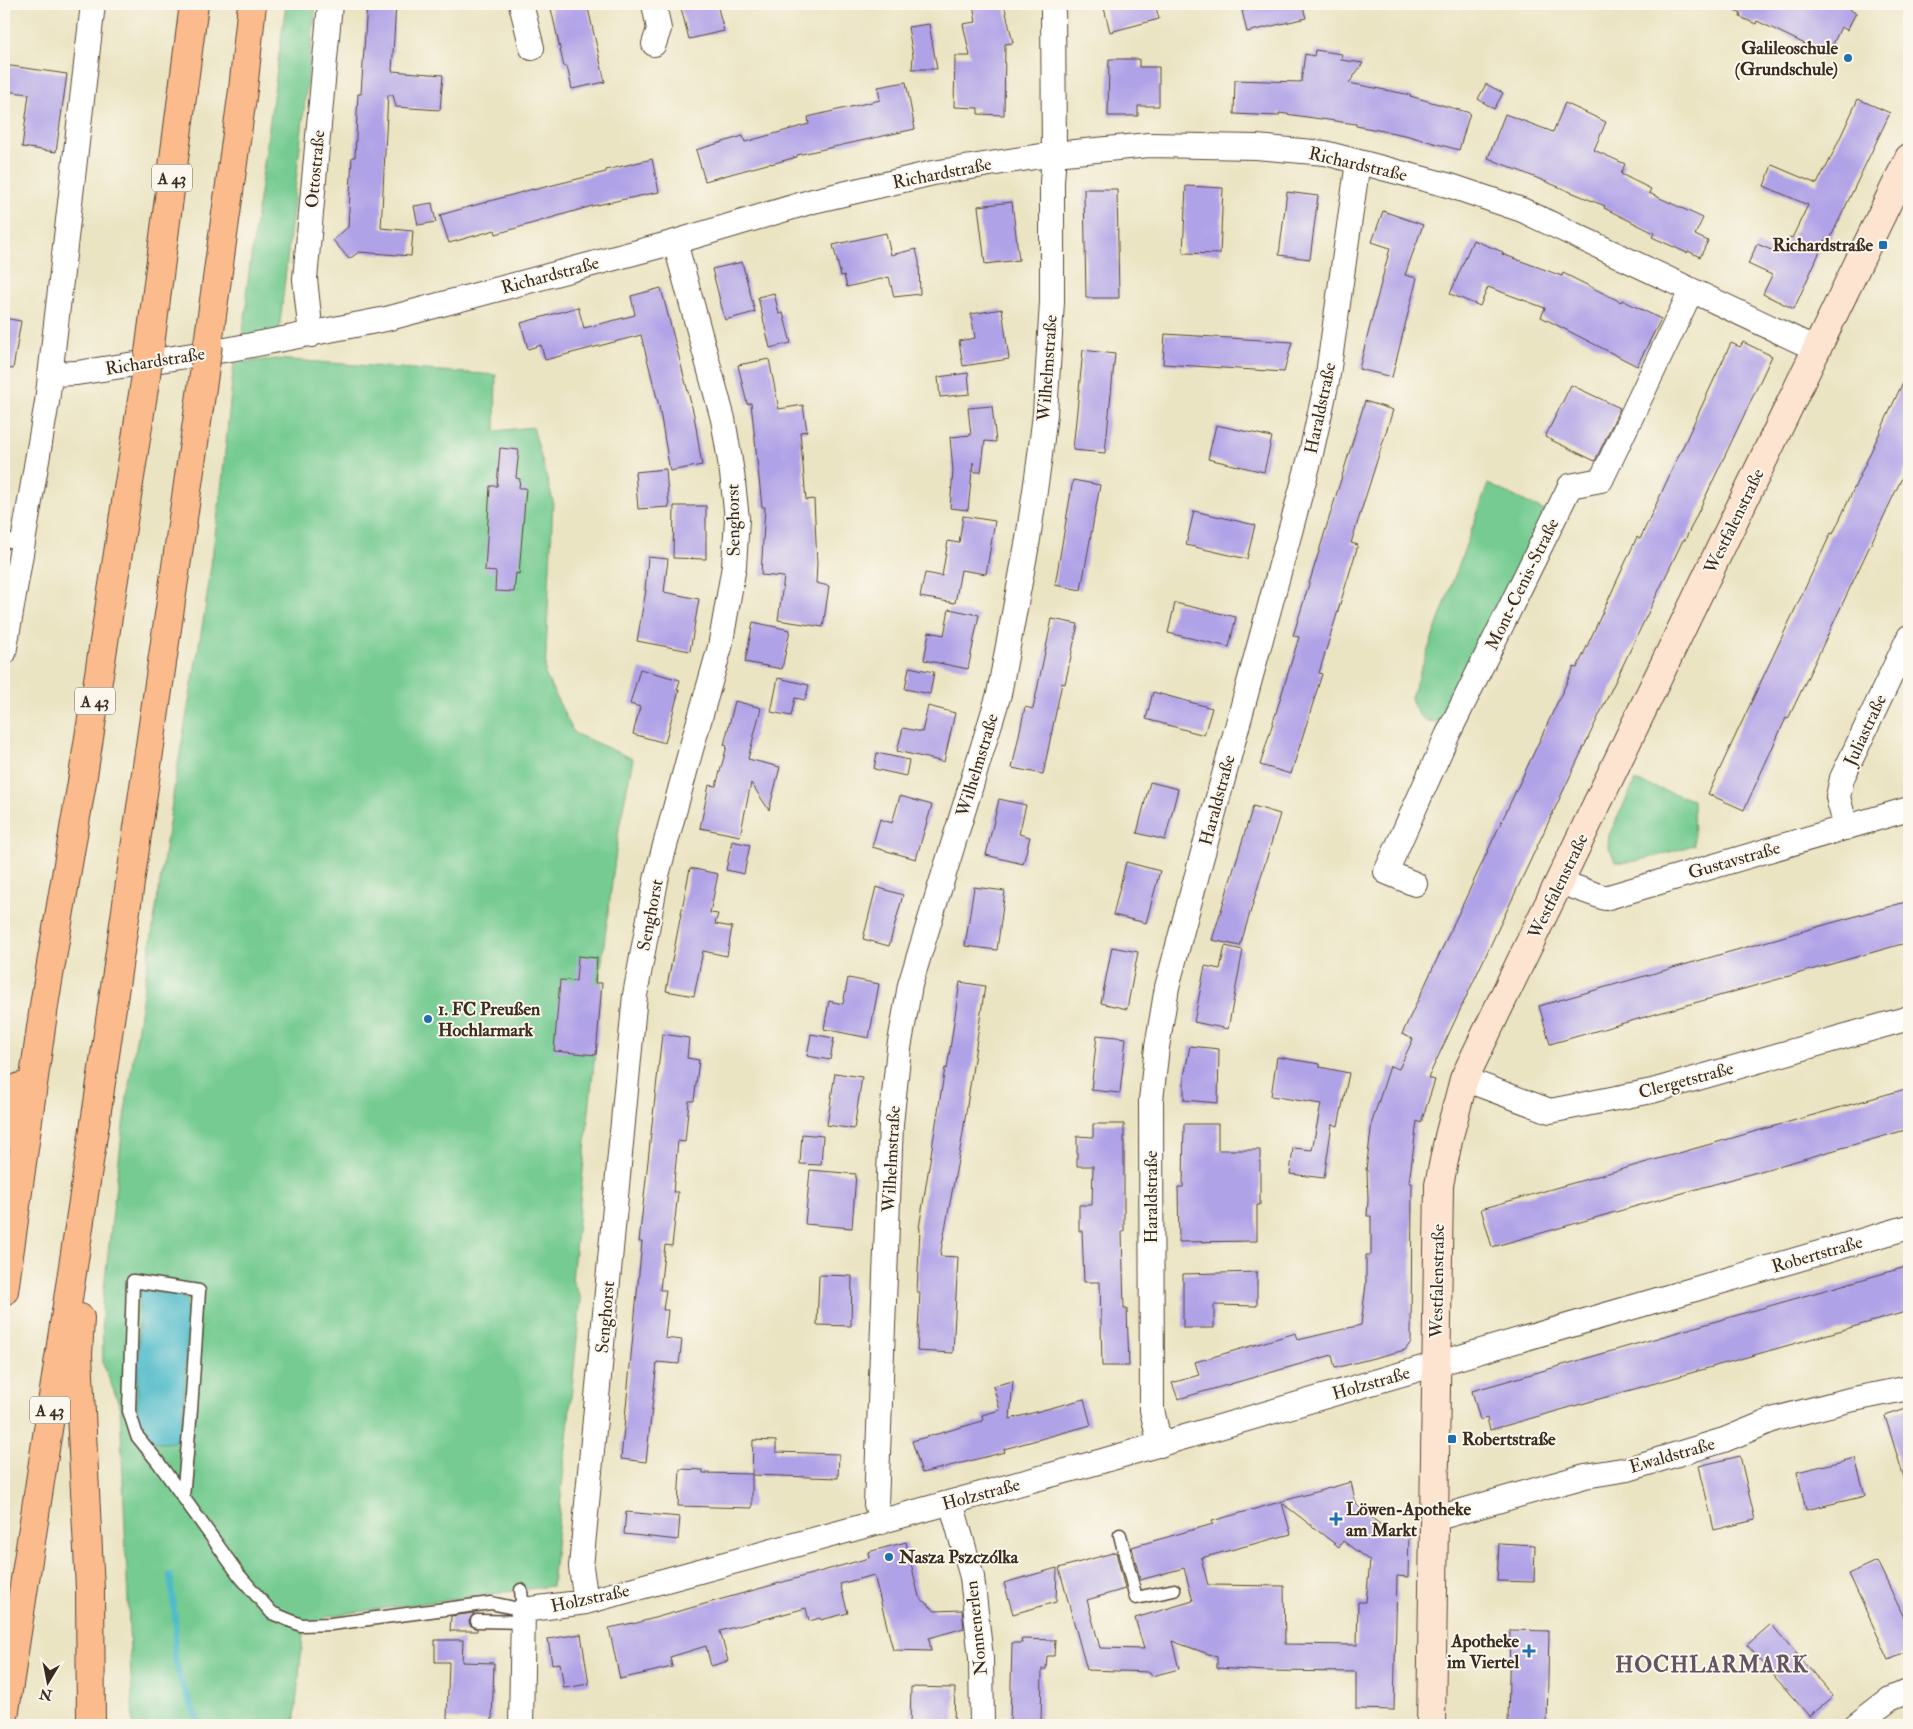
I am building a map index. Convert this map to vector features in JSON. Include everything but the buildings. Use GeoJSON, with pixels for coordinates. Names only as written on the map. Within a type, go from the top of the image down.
{"type":"FeatureCollection","features":[{"type":"Feature","properties":{"kind":"highway","name":"A 43"},"geometry":{"type":"LineString","coordinates":[[4,1291],[45,999],[82,782],[148,364],[194,4]]}},
{"type":"Feature","properties":{"kind":"highway","name":"A 43"},"geometry":{"type":"LineString","coordinates":[[4,1717],[98,1103],[206,356],[243,90],[252,4]]}},
{"type":"Feature","properties":{"kind":"highway"},"geometry":{"type":"LineString","coordinates":[[4,1136],[45,999]]}},
{"type":"Feature","properties":{"kind":"highway"},"geometry":{"type":"LineString","coordinates":[[91,1725],[90,1589],[78,1355],[79,1326],[109,1131],[98,1103]]}},
{"type":"Feature","properties":{"kind":"street"},"geometry":{"type":"LineString","coordinates":[[4,653],[13,542],[50,374],[93,4]]}},
{"type":"Feature","properties":{"kind":"street","name":"Ottostraße"},"geometry":{"type":"LineString","coordinates":[[311,335],[305,279],[330,4]]}},
{"type":"Feature","properties":{"kind":"street"},"geometry":{"type":"LineString","coordinates":[[522,4],[532,48]]}},
{"type":"Feature","properties":{"kind":"street"},"geometry":{"type":"LineString","coordinates":[[654,4],[659,29],[654,44]]}},
{"type":"Feature","properties":{"kind":"street","name":"Wilhelmstraße"},"geometry":{"type":"LineString","coordinates":[[882,1522],[876,1504],[891,1124],[900,1048],[910,985],[999,694],[1028,540],[1045,405],[1052,302],[1052,182],[1054,154],[1052,4]]}},
{"type":"Feature","properties":{"kind":"street","name":"Richardstraße"},"geometry":{"type":"LineString","coordinates":[[50,374],[86,372],[231,349],[386,319],[675,242],[813,201],[914,177],[1054,154],[1149,145],[1256,147],[1324,154],[1451,186],[1522,210],[1816,350]]}},
{"type":"Feature","properties":{"kind":"street","name":"Westfalenstraße"},"geometry":{"type":"LineString","coordinates":[[1431,1725],[1439,1185],[1449,1136],[1464,1079],[1909,158]]}},
{"type":"Feature","properties":{"kind":"street","name":"Haraldstraße"},"geometry":{"type":"LineString","coordinates":[[1160,1445],[1152,1410],[1151,1100],[1157,1047],[1167,986],[1310,458],[1327,381],[1358,162]]}},
{"type":"Feature","properties":{"kind":"street","name":"Senghorst"},"geometry":{"type":"LineString","coordinates":[[586,1602],[581,1567],[635,995],[658,875],[720,647],[734,566],[737,519],[724,419],[675,242]]}},
{"type":"Feature","properties":{"kind":"street","name":"Mont-Cenis-Straße"},"geometry":{"type":"LineString","coordinates":[[1415,884],[1386,872],[1447,736],[1570,486],[1601,480],[1691,291]]}},
{"type":"Feature","properties":{"kind":"street","name":"Juliastraße"},"geometry":{"type":"LineString","coordinates":[[1846,828],[1838,797],[1842,778],[1909,636]]}},
{"type":"Feature","properties":{"kind":"street","name":"Gustavstraße"},"geometry":{"type":"LineString","coordinates":[[1560,882],[1605,898],[1909,809]]}},
{"type":"Feature","properties":{"kind":"street","name":"Clergetstraße"},"geometry":{"type":"LineString","coordinates":[[1464,1079],[1550,1111],[1652,1091],[1909,1018]]}},
{"type":"Feature","properties":{"kind":"street","name":"Robertstraße"},"geometry":{"type":"LineString","coordinates":[[1436,1364],[1909,1227]]}},
{"type":"Feature","properties":{"kind":"street","name":"Holzstraße"},"geometry":{"type":"LineString","coordinates":[[522,1608],[586,1602],[1160,1445],[1436,1364]]}},
{"type":"Feature","properties":{"kind":"street","name":"Ewaldstraße"},"geometry":{"type":"LineString","coordinates":[[1434,1519],[1585,1476],[1628,1469],[1724,1440],[1775,1419],[1849,1400],[1909,1388]]}},
{"type":"Feature","properties":{"kind":"street","name":"Nonnenerlen"},"geometry":{"type":"LineString","coordinates":[[951,1502],[972,1577],[981,1658],[982,1725]]}},
{"type":"Feature","properties":{"kind":"street"},"geometry":{"type":"LineString","coordinates":[[521,1725],[522,1608]]}},
{"type":"Feature","properties":{"kind":"street","name":"Westfalenstraße"},"geometry":{"type":"LineString","coordinates":[[1432,1670],[1450,1725]]}},
{"type":"Feature","properties":{"kind":"street"},"geometry":{"type":"LineString","coordinates":[[1856,1725],[1890,1699],[1909,1691]]}},
{"type":"Feature","properties":{"kind":"lane"},"geometry":{"type":"LineString","coordinates":[[183,1497],[199,1291],[133,1281],[129,1411],[137,1436],[239,1575],[272,1612],[301,1625],[331,1624],[490,1603],[522,1608]]}},
{"type":"Feature","properties":{"kind":"lane"},"geometry":{"type":"LineString","coordinates":[[1120,1535],[1136,1598],[1174,1590]]}},
{"type":"Feature","properties":{"kind":"lane"},"geometry":{"type":"LineString","coordinates":[[477,1621],[522,1608]]}},
{"type":"Feature","properties":{"kind":"green space"},"geometry":{"type":"Polygon","coordinates":[[[286,4],[316,4],[279,332],[241,340],[247,305],[246,294],[286,4]]]}},
{"type":"Feature","properties":{"kind":"green space","name":"1. FC Preußen Hochlarmark"},"geometry":{"type":"Polygon","coordinates":[[[276,359],[496,375],[495,431],[533,427],[553,501],[545,674],[574,733],[633,759],[619,828],[599,983],[602,983],[572,1280],[581,1299],[552,1586],[328,1616],[303,1636],[294,1725],[133,1725],[120,1406],[103,1364],[102,1305],[123,1125],[177,770],[205,610],[222,482],[234,363],[276,359]]]}},
{"type":"Feature","properties":{"kind":"green space"},"geometry":{"type":"Polygon","coordinates":[[[1488,484],[1547,512],[1447,717],[1436,722],[1426,720],[1418,714],[1411,697],[1488,484]]]}},
{"type":"Feature","properties":{"kind":"green space"},"geometry":{"type":"Polygon","coordinates":[[[1635,781],[1693,800],[1694,845],[1644,859],[1616,862],[1608,846],[1609,835],[1635,781]]]}},
{"type":"Feature","properties":{"kind":"water"},"geometry":{"type":"Polygon","coordinates":[[[140,1290],[172,1293],[184,1298],[186,1304],[188,1325],[182,1431],[174,1442],[161,1443],[151,1440],[143,1433],[137,1422],[140,1290]]]}},
{"type":"Feature","properties":{"kind":"waterway"},"geometry":{"type":"LineString","coordinates":[[170,1575],[176,1626],[174,1653],[180,1680],[200,1725]]}},
{"type":"Feature","properties":{"kind":"place","name":"Galileoschule (Grundschule)"},"geometry":{"type":"Point","coordinates":[1848,58]}},
{"type":"Feature","properties":{"kind":"place","name":"Richardstraße"},"geometry":{"type":"Point","coordinates":[1883,245]}},
{"type":"Feature","properties":{"kind":"place","name":"1. FC Preußen Hochlarmark"},"geometry":{"type":"Point","coordinates":[428,1019]}},
{"type":"Feature","properties":{"kind":"place","name":"Robertstraße"},"geometry":{"type":"Point","coordinates":[1452,1439]}},
{"type":"Feature","properties":{"kind":"place","name":"Löwen-Apotheke am Markt"},"geometry":{"type":"Point","coordinates":[1336,1519]}},
{"type":"Feature","properties":{"kind":"place","name":"Nasza Pszczólka"},"geometry":{"type":"Point","coordinates":[889,1557]}},
{"type":"Feature","properties":{"kind":"place","name":"Apotheke im Viertel"},"geometry":{"type":"Point","coordinates":[1529,1651]}},
{"type":"Feature","properties":{"kind":"district","name":"HOCHLARMARK"},"geometry":{"type":"Point","coordinates":[1712,1664]}}]}
